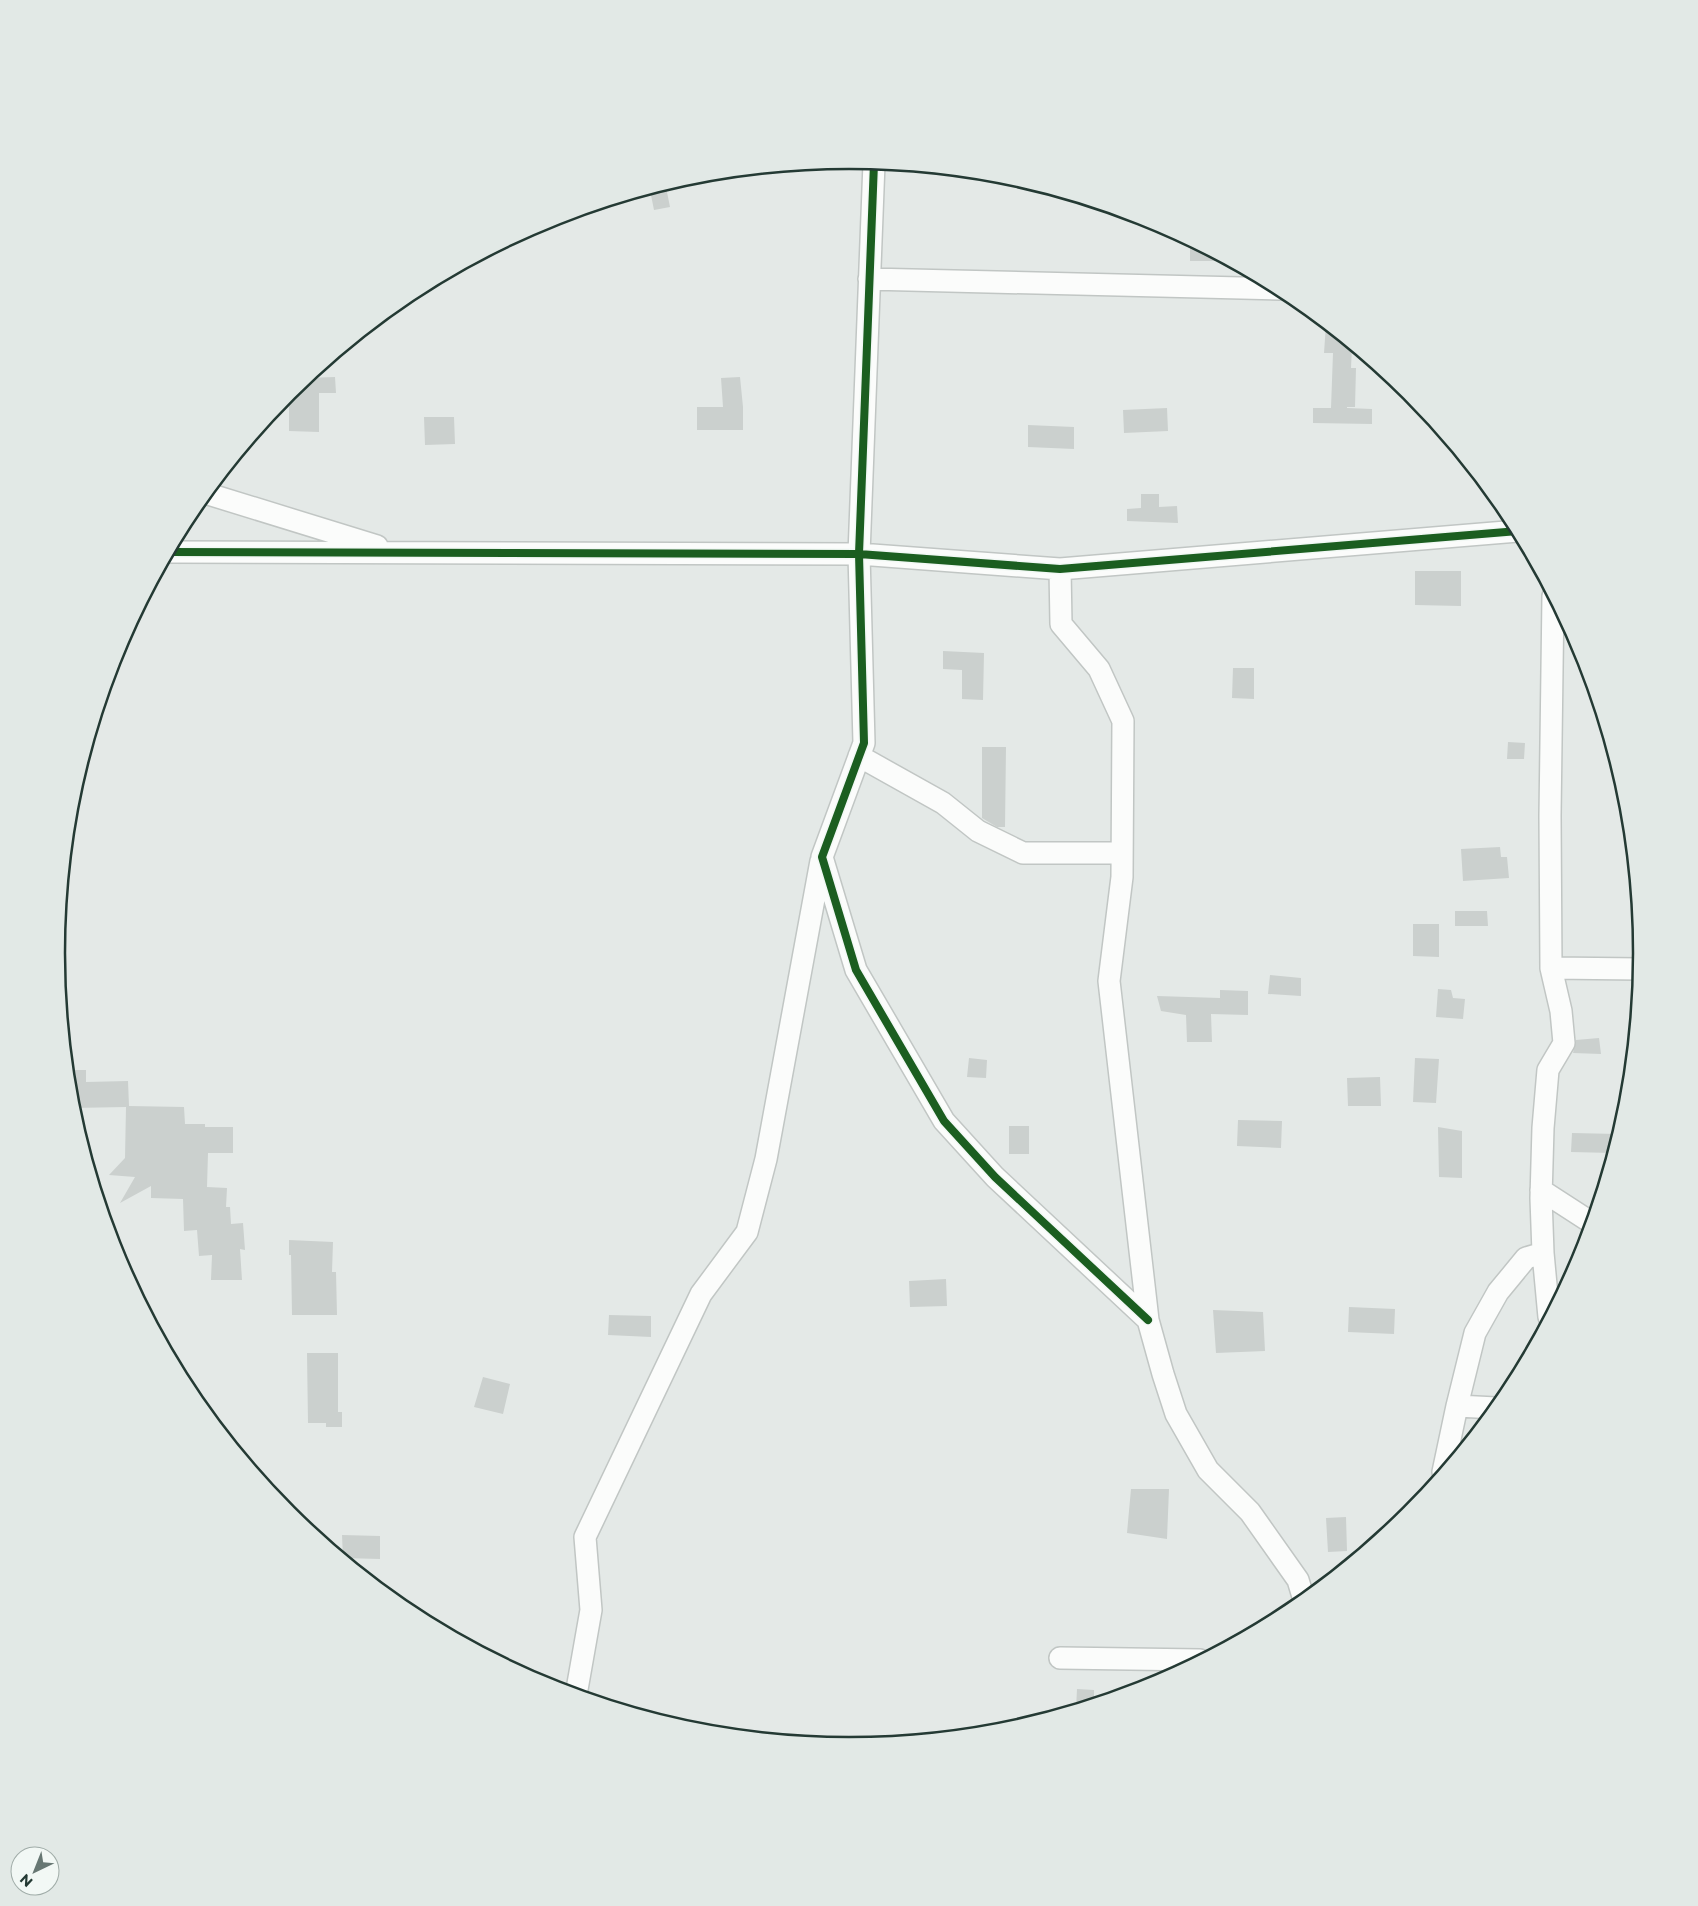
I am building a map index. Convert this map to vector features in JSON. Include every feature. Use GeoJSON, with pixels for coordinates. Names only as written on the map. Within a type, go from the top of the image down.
{"type":"FeatureCollection","features":[{"type":"Feature","properties":{"kind":"street"},"geometry":{"type":"LineString","coordinates":[[577,1688],[592,1610],[585,1537],[701,1294],[747,1232],[766,1159],[822,857],[864,743],[859,554],[874,170]]}},
{"type":"Feature","properties":{"kind":"street"},"geometry":{"type":"LineString","coordinates":[[869,279],[1265,289]]}},
{"type":"Feature","properties":{"kind":"street"},"geometry":{"type":"LineString","coordinates":[[212,496],[398,553]]}},
{"type":"Feature","properties":{"kind":"street"},"geometry":{"type":"LineString","coordinates":[[176,552],[859,554],[1060,570],[1511,533]]}},
{"type":"Feature","properties":{"kind":"street"},"geometry":{"type":"LineString","coordinates":[[1060,570],[1061,624],[1099,669],[1124,721],[1122,878],[1109,981],[1148,1320],[1176,1414],[1208,1470],[1250,1512],[1298,1580],[1302,1593]]}},
{"type":"Feature","properties":{"kind":"street"},"geometry":{"type":"LineString","coordinates":[[1548,1307],[1543,1254],[1541,1190],[1548,1070],[1564,1043],[1561,1011],[1551,968],[1550,816],[1553,608]]}},
{"type":"Feature","properties":{"kind":"street"},"geometry":{"type":"LineString","coordinates":[[859,756],[943,803],[978,832],[1023,853],[1122,853]]}},
{"type":"Feature","properties":{"kind":"street"},"geometry":{"type":"LineString","coordinates":[[822,857],[856,970],[944,1121],[995,1177],[1148,1320]]}},
{"type":"Feature","properties":{"kind":"street"},"geometry":{"type":"LineString","coordinates":[[1551,968],[1632,969]]}},
{"type":"Feature","properties":{"kind":"street"},"geometry":{"type":"LineString","coordinates":[[1541,1190],[1586,1219]]}},
{"type":"Feature","properties":{"kind":"street"},"geometry":{"type":"LineString","coordinates":[[1445,1461],[1475,1333],[1498,1292],[1526,1258],[1543,1254]]}},
{"type":"Feature","properties":{"kind":"street"},"geometry":{"type":"LineString","coordinates":[[1457,1406],[1487,1408]]}},
{"type":"Feature","properties":{"kind":"street"},"geometry":{"type":"LineString","coordinates":[[1060,1658],[1187,1660]]}},
{"type":"Feature","properties":{"kind":"building"},"geometry":{"type":"Polygon","coordinates":[[[667,191],[670,207],[654,210],[651,195],[667,191]]]}},
{"type":"Feature","properties":{"kind":"building"},"geometry":{"type":"Polygon","coordinates":[[[1190,247],[1217,261],[1190,261],[1190,247]]]}},
{"type":"Feature","properties":{"kind":"building"},"geometry":{"type":"Polygon","coordinates":[[[1326,331],[1352,352],[1351,368],[1356,368],[1355,407],[1347,408],[1372,409],[1372,424],[1313,423],[1313,408],[1331,408],[1333,353],[1324,353],[1326,331]]]}},
{"type":"Feature","properties":{"kind":"building"},"geometry":{"type":"Polygon","coordinates":[[[335,377],[336,393],[319,393],[319,432],[289,431],[289,405],[318,378],[335,377]]]}},
{"type":"Feature","properties":{"kind":"building"},"geometry":{"type":"Polygon","coordinates":[[[740,377],[743,430],[697,430],[697,407],[723,407],[721,378],[740,377]]]}},
{"type":"Feature","properties":{"kind":"building"},"geometry":{"type":"Polygon","coordinates":[[[1167,408],[1168,431],[1124,433],[1123,410],[1167,408]]]}},
{"type":"Feature","properties":{"kind":"building"},"geometry":{"type":"Polygon","coordinates":[[[424,417],[454,417],[455,444],[425,445],[424,417]]]}},
{"type":"Feature","properties":{"kind":"building"},"geometry":{"type":"Polygon","coordinates":[[[1028,425],[1074,427],[1074,449],[1028,447],[1028,425]]]}},
{"type":"Feature","properties":{"kind":"building"},"geometry":{"type":"Polygon","coordinates":[[[1141,494],[1159,494],[1159,507],[1177,506],[1178,523],[1127,521],[1127,509],[1141,508],[1141,494]]]}},
{"type":"Feature","properties":{"kind":"building"},"geometry":{"type":"Polygon","coordinates":[[[1415,571],[1461,571],[1461,606],[1415,605],[1415,571]]]}},
{"type":"Feature","properties":{"kind":"building"},"geometry":{"type":"Polygon","coordinates":[[[943,651],[984,653],[983,700],[962,699],[962,670],[943,669],[943,651]]]}},
{"type":"Feature","properties":{"kind":"building"},"geometry":{"type":"Polygon","coordinates":[[[1233,668],[1254,668],[1254,699],[1232,698],[1233,668]]]}},
{"type":"Feature","properties":{"kind":"building"},"geometry":{"type":"Polygon","coordinates":[[[1508,742],[1525,743],[1524,759],[1507,759],[1508,742]]]}},
{"type":"Feature","properties":{"kind":"building"},"geometry":{"type":"Polygon","coordinates":[[[982,747],[1006,747],[1005,827],[997,827],[982,818],[982,747]]]}},
{"type":"Feature","properties":{"kind":"building"},"geometry":{"type":"Polygon","coordinates":[[[1500,847],[1501,857],[1507,857],[1509,878],[1463,881],[1461,849],[1500,847]]]}},
{"type":"Feature","properties":{"kind":"building"},"geometry":{"type":"Polygon","coordinates":[[[1455,911],[1487,911],[1488,926],[1455,926],[1455,911]]]}},
{"type":"Feature","properties":{"kind":"building"},"geometry":{"type":"Polygon","coordinates":[[[1413,924],[1439,924],[1439,957],[1413,956],[1413,924]]]}},
{"type":"Feature","properties":{"kind":"building"},"geometry":{"type":"Polygon","coordinates":[[[1270,975],[1301,978],[1301,996],[1268,994],[1270,975]]]}},
{"type":"Feature","properties":{"kind":"building"},"geometry":{"type":"Polygon","coordinates":[[[1438,989],[1451,990],[1453,998],[1465,999],[1463,1019],[1436,1017],[1438,989]]]}},
{"type":"Feature","properties":{"kind":"building"},"geometry":{"type":"Polygon","coordinates":[[[1220,990],[1248,991],[1248,1015],[1211,1014],[1212,1042],[1187,1042],[1186,1015],[1161,1011],[1157,996],[1220,998],[1220,990]]]}},
{"type":"Feature","properties":{"kind":"building"},"geometry":{"type":"Polygon","coordinates":[[[1599,1038],[1601,1054],[1573,1053],[1576,1040],[1599,1038]]]}},
{"type":"Feature","properties":{"kind":"building"},"geometry":{"type":"Polygon","coordinates":[[[969,1058],[987,1060],[986,1078],[967,1077],[969,1058]]]}},
{"type":"Feature","properties":{"kind":"building"},"geometry":{"type":"Polygon","coordinates":[[[1415,1058],[1439,1059],[1436,1103],[1413,1102],[1415,1058]]]}},
{"type":"Feature","properties":{"kind":"building"},"geometry":{"type":"Polygon","coordinates":[[[74,1070],[86,1070],[86,1082],[128,1081],[129,1106],[184,1107],[185,1124],[205,1124],[205,1127],[233,1127],[233,1153],[208,1153],[207,1187],[227,1188],[226,1207],[230,1207],[231,1224],[243,1223],[245,1250],[240,1249],[242,1280],[211,1280],[212,1255],[199,1256],[197,1230],[184,1231],[183,1199],[151,1198],[151,1186],[120,1203],[135,1177],[109,1175],[125,1158],[126,1107],[80,1108],[74,1070]]]}},
{"type":"Feature","properties":{"kind":"building"},"geometry":{"type":"Polygon","coordinates":[[[1380,1077],[1381,1106],[1348,1106],[1347,1078],[1380,1077]]]}},
{"type":"Feature","properties":{"kind":"building"},"geometry":{"type":"Polygon","coordinates":[[[1238,1120],[1282,1121],[1281,1148],[1237,1146],[1238,1120]]]}},
{"type":"Feature","properties":{"kind":"building"},"geometry":{"type":"Polygon","coordinates":[[[1009,1126],[1029,1126],[1029,1154],[1009,1154],[1009,1126]]]}},
{"type":"Feature","properties":{"kind":"building"},"geometry":{"type":"Polygon","coordinates":[[[1438,1127],[1462,1131],[1462,1178],[1439,1177],[1438,1127]]]}},
{"type":"Feature","properties":{"kind":"building"},"geometry":{"type":"Polygon","coordinates":[[[1572,1133],[1611,1134],[1607,1153],[1571,1152],[1572,1133]]]}},
{"type":"Feature","properties":{"kind":"building"},"geometry":{"type":"Polygon","coordinates":[[[289,1240],[333,1242],[332,1272],[336,1272],[337,1315],[292,1315],[289,1240]]]}},
{"type":"Feature","properties":{"kind":"building"},"geometry":{"type":"Polygon","coordinates":[[[946,1279],[947,1306],[910,1307],[909,1281],[946,1279]]]}},
{"type":"Feature","properties":{"kind":"building"},"geometry":{"type":"Polygon","coordinates":[[[1349,1307],[1395,1309],[1394,1334],[1348,1332],[1349,1307]]]}},
{"type":"Feature","properties":{"kind":"building"},"geometry":{"type":"Polygon","coordinates":[[[1213,1310],[1263,1312],[1265,1351],[1216,1353],[1213,1310]]]}},
{"type":"Feature","properties":{"kind":"building"},"geometry":{"type":"Polygon","coordinates":[[[609,1315],[651,1316],[651,1337],[608,1335],[609,1315]]]}},
{"type":"Feature","properties":{"kind":"building"},"geometry":{"type":"Polygon","coordinates":[[[307,1353],[338,1353],[338,1412],[342,1412],[342,1427],[326,1427],[326,1423],[308,1423],[307,1353]]]}},
{"type":"Feature","properties":{"kind":"building"},"geometry":{"type":"Polygon","coordinates":[[[483,1377],[510,1384],[503,1414],[474,1407],[483,1377]]]}},
{"type":"Feature","properties":{"kind":"building"},"geometry":{"type":"Polygon","coordinates":[[[1131,1489],[1169,1489],[1167,1539],[1127,1533],[1131,1489]]]}},
{"type":"Feature","properties":{"kind":"building"},"geometry":{"type":"Polygon","coordinates":[[[1346,1517],[1347,1551],[1328,1552],[1326,1518],[1346,1517]]]}},
{"type":"Feature","properties":{"kind":"building"},"geometry":{"type":"Polygon","coordinates":[[[342,1535],[380,1536],[380,1559],[352,1558],[343,1551],[342,1535]]]}},
{"type":"Feature","properties":{"kind":"building"},"geometry":{"type":"Polygon","coordinates":[[[1077,1689],[1094,1690],[1094,1697],[1076,1703],[1077,1689]]]}},
{"type":"Feature","properties":{"kind":"cycle path"},"geometry":{"type":"LineString","coordinates":[[874,170],[859,554],[864,743],[822,857],[856,970],[944,1121],[995,1177],[1148,1320]]}},
{"type":"Feature","properties":{"kind":"cycle path"},"geometry":{"type":"LineString","coordinates":[[176,552],[859,554],[1060,569],[1510,532]]}}]}
